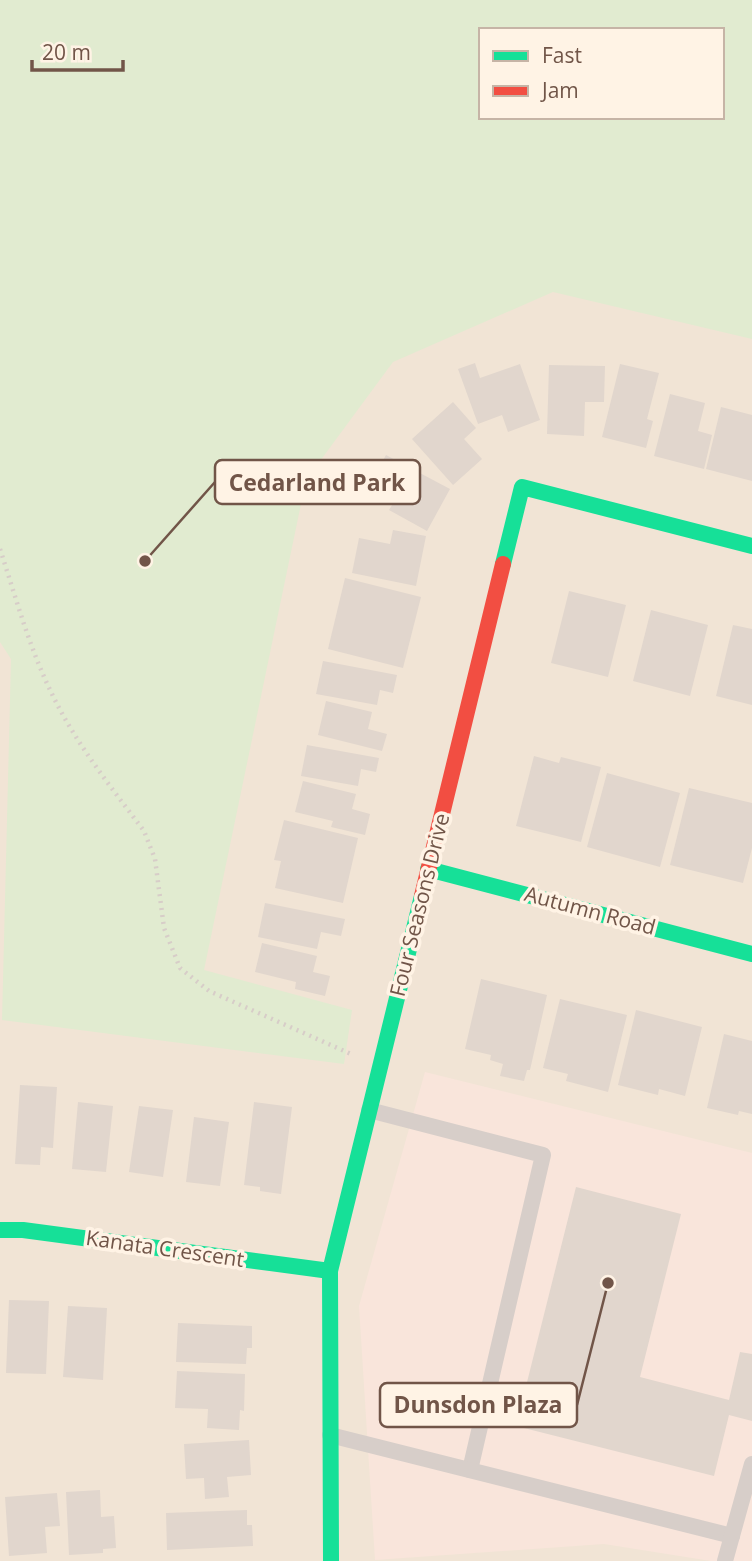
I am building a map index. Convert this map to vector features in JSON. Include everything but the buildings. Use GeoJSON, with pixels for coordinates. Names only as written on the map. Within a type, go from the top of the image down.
{"type":"FeatureCollection","features":[{"type":"Feature","properties":{"kind":"street","name":"Four Seasons Drive"},"geometry":{"type":"LineString","coordinates":[[331,1561],[330,1272],[522,487],[752,546]]}},
{"type":"Feature","properties":{"kind":"street","name":"Autumn Road"},"geometry":{"type":"LineString","coordinates":[[428,869],[752,954]]}},
{"type":"Feature","properties":{"kind":"street","name":"Kanata Crescent"},"geometry":{"type":"LineString","coordinates":[[0,1230],[23,1230],[330,1272]]}},
{"type":"Feature","properties":{"kind":"lane"},"geometry":{"type":"LineString","coordinates":[[369,1111],[543,1155],[470,1470]]}},
{"type":"Feature","properties":{"kind":"lane"},"geometry":{"type":"LineString","coordinates":[[330,1435],[732,1536]]}},
{"type":"Feature","properties":{"kind":"lane"},"geometry":{"type":"LineString","coordinates":[[725,1561],[752,1464]]}},
{"type":"Feature","properties":{"kind":"path"},"geometry":{"type":"LineString","coordinates":[[0,549],[28,639],[51,693],[82,748],[144,831],[158,878],[164,928],[180,968],[209,991],[335,1048],[382,1063]]}},
{"type":"Feature","properties":{"kind":"shaded area"},"geometry":{"type":"Polygon","coordinates":[[[0,0],[752,0],[752,1561],[0,1561],[0,0]]]}},
{"type":"Feature","properties":{"kind":"shaded area"},"geometry":{"type":"Polygon","coordinates":[[[425,1072],[752,1153],[752,1561],[711,1561],[604,1544],[375,1560],[359,1306],[425,1072]]]}},
{"type":"Feature","properties":{"kind":"green space"},"geometry":{"type":"Polygon","coordinates":[[[0,0],[752,0],[752,339],[553,292],[393,362],[306,480],[204,970],[352,1010],[344,1064],[2,1020],[11,659],[0,642],[0,0]]]}},
{"type":"Feature","properties":{"kind":"traffic: fast"},"geometry":{"type":"LineString","coordinates":[[503,564],[522,487],[752,546]]}},
{"type":"Feature","properties":{"kind":"traffic: fast"},"geometry":{"type":"LineString","coordinates":[[428,869],[752,954]]}},
{"type":"Feature","properties":{"kind":"traffic: fast"},"geometry":{"type":"LineString","coordinates":[[331,1561],[330,1271],[422,896]]}},
{"type":"Feature","properties":{"kind":"traffic: fast"},"geometry":{"type":"LineString","coordinates":[[0,1230],[23,1230],[330,1271]]}},
{"type":"Feature","properties":{"kind":"traffic: jam"},"geometry":{"type":"LineString","coordinates":[[422,896],[503,564]]}},
{"type":"Feature","properties":{"kind":"place","name":"Cedarland Park"},"geometry":{"type":"Point","coordinates":[145,561]}},
{"type":"Feature","properties":{"kind":"place","name":"Dunsdon Plaza"},"geometry":{"type":"Point","coordinates":[608,1283]}}]}
